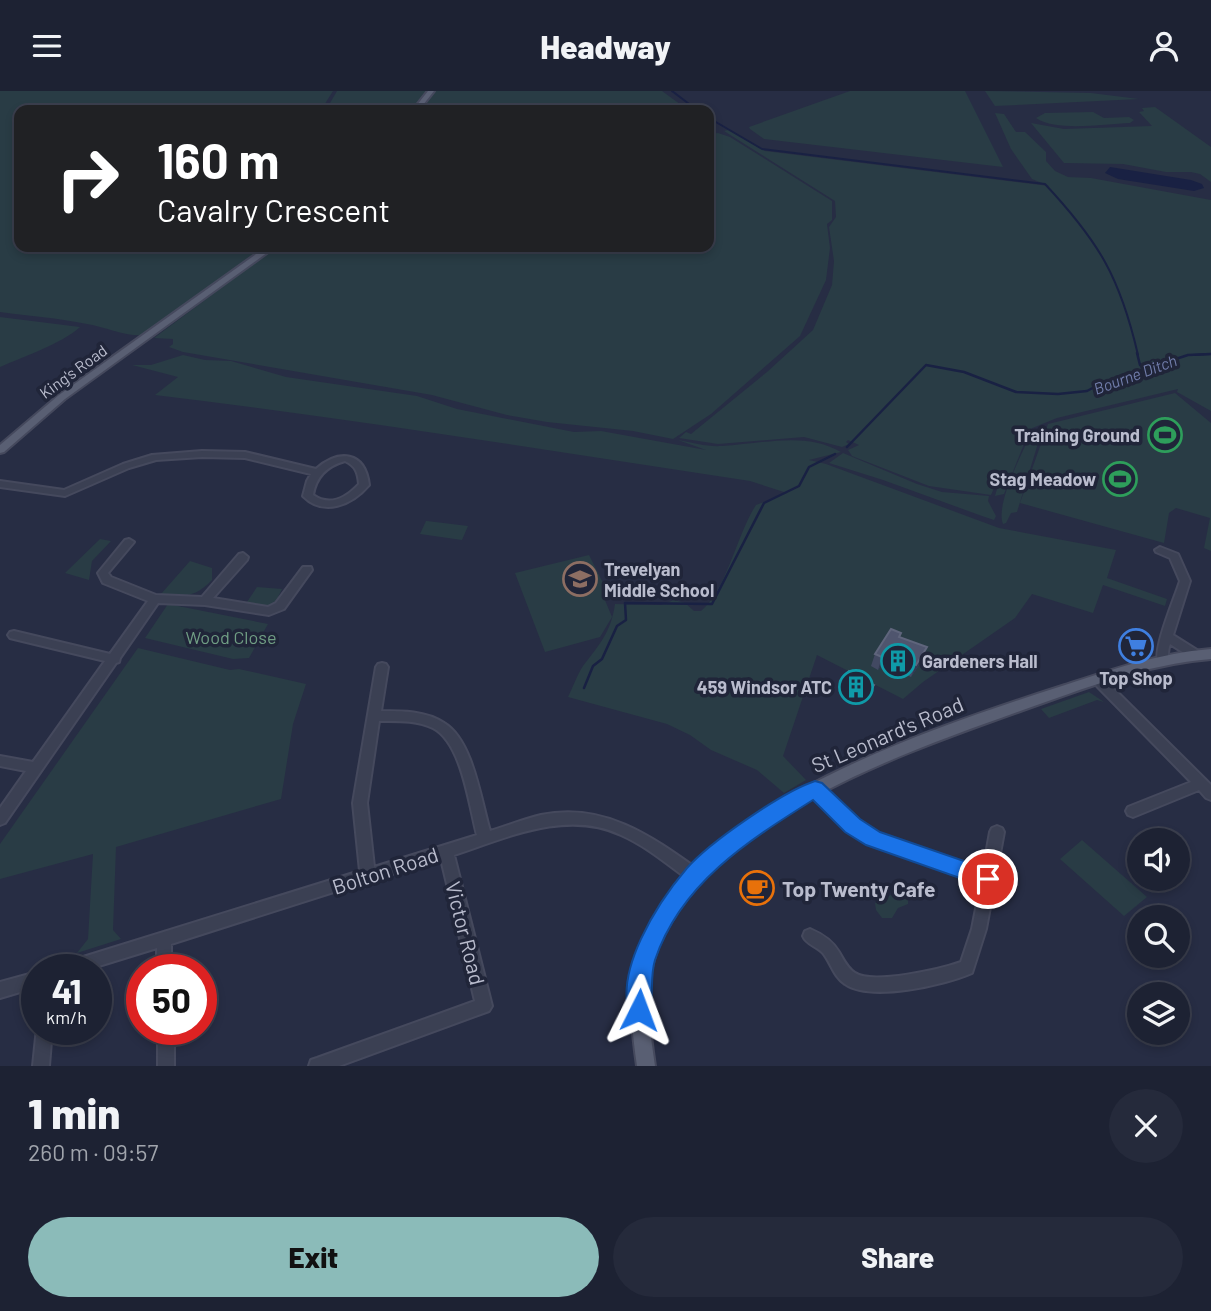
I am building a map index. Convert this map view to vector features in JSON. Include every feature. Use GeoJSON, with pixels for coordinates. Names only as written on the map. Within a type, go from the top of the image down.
{"type":"FeatureCollection","features":[{"type":"Feature","properties":{"kind":"main road"},"geometry":{"type":"LineString","coordinates":[[420,105],[431,91]]}},
{"type":"Feature","properties":{"kind":"main road","name":"King's Road"},"geometry":{"type":"LineString","coordinates":[[0,450],[62,397],[169,323],[264,252]]}},
{"type":"Feature","properties":{"kind":"main road","name":"St Leonard's Road"},"geometry":{"type":"LineString","coordinates":[[646,1066],[638,993],[643,963],[657,930],[694,875],[716,854],[751,828],[815,789],[848,773],[995,713],[1138,666],[1196,655],[1211,655]]}},
{"type":"Feature","properties":{"kind":"street"},"geometry":{"type":"LineString","coordinates":[[0,484],[65,493],[126,466],[155,457],[202,454],[245,455],[316,472],[331,461],[345,458],[356,462],[364,473],[364,485],[355,496],[342,502],[328,505],[315,503],[308,496],[309,485],[316,472]]}},
{"type":"Feature","properties":{"kind":"street"},"geometry":{"type":"LineString","coordinates":[[129,542],[103,573],[107,580],[155,599],[205,601],[269,611],[280,606],[307,570]]}},
{"type":"Feature","properties":{"kind":"street"},"geometry":{"type":"LineString","coordinates":[[1160,549],[1174,556],[1185,580],[1161,649],[1162,661]]}},
{"type":"Feature","properties":{"kind":"street"},"geometry":{"type":"LineString","coordinates":[[205,601],[243,557]]}},
{"type":"Feature","properties":{"kind":"street"},"geometry":{"type":"LineString","coordinates":[[0,819],[155,599]]}},
{"type":"Feature","properties":{"kind":"street"},"geometry":{"type":"LineString","coordinates":[[14,635],[115,659]]}},
{"type":"Feature","properties":{"kind":"street"},"geometry":{"type":"LineString","coordinates":[[1167,637],[1196,655]]}},
{"type":"Feature","properties":{"kind":"street"},"geometry":{"type":"LineString","coordinates":[[368,877],[360,803],[382,667]]}},
{"type":"Feature","properties":{"kind":"street"},"geometry":{"type":"LineString","coordinates":[[1098,680],[1206,789],[1133,811]]}},
{"type":"Feature","properties":{"kind":"street"},"geometry":{"type":"LineString","coordinates":[[374,716],[419,718],[443,728],[456,741],[485,839]]}},
{"type":"Feature","properties":{"kind":"street"},"geometry":{"type":"LineString","coordinates":[[0,761],[37,768]]}},
{"type":"Feature","properties":{"kind":"street"},"geometry":{"type":"LineString","coordinates":[[815,789],[853,825],[873,839],[988,879]]}},
{"type":"Feature","properties":{"kind":"street","name":"Bolton Road"},"geometry":{"type":"LineString","coordinates":[[112,955],[485,839],[570,816],[600,820],[625,828],[694,875]]}},
{"type":"Feature","properties":{"kind":"street"},"geometry":{"type":"LineString","coordinates":[[810,936],[824,942],[850,979],[866,985],[951,974],[967,968],[979,929],[997,832]]}},
{"type":"Feature","properties":{"kind":"street","name":"Victor Road"},"geometry":{"type":"LineString","coordinates":[[317,1066],[484,1006],[446,851]]}},
{"type":"Feature","properties":{"kind":"street"},"geometry":{"type":"LineString","coordinates":[[164,940],[164,954]]}},
{"type":"Feature","properties":{"kind":"street"},"geometry":{"type":"LineString","coordinates":[[0,990],[21,984]]}},
{"type":"Feature","properties":{"kind":"street"},"geometry":{"type":"LineString","coordinates":[[41,1066],[43,1045]]}},
{"type":"Feature","properties":{"kind":"street"},"geometry":{"type":"LineString","coordinates":[[166,1045],[166,1066]]}},
{"type":"Feature","properties":{"kind":"green space"},"geometry":{"type":"Polygon","coordinates":[[[0,91],[333,91],[324,105],[14,105],[14,252],[259,252],[145,335],[0,312],[0,91]]]}},
{"type":"Feature","properties":{"kind":"green space"},"geometry":{"type":"Polygon","coordinates":[[[337,91],[429,91],[418,105],[329,105],[337,91]]]}},
{"type":"Feature","properties":{"kind":"green space"},"geometry":{"type":"Polygon","coordinates":[[[434,91],[662,91],[681,105],[423,105],[434,91]]]}},
{"type":"Feature","properties":{"kind":"green space"},"geometry":{"type":"Polygon","coordinates":[[[850,91],[965,91],[1003,167],[764,139],[749,127],[850,91]]]}},
{"type":"Feature","properties":{"kind":"green space"},"geometry":{"type":"Polygon","coordinates":[[[985,91],[1091,93],[1139,99],[995,106],[985,91]]]}},
{"type":"Feature","properties":{"kind":"green space"},"geometry":{"type":"Polygon","coordinates":[[[1155,107],[1211,147],[1211,182],[1200,174],[1191,172],[1166,172],[1123,164],[1064,163],[1031,123],[1064,129],[1152,126],[1139,112],[1144,111],[1142,108],[1155,107]]]}},
{"type":"Feature","properties":{"kind":"green space"},"geometry":{"type":"Polygon","coordinates":[[[1093,112],[1104,118],[1129,117],[1134,120],[1130,123],[1068,126],[1036,118],[1045,113],[1093,112]]]}},
{"type":"Feature","properties":{"kind":"green space"},"geometry":{"type":"Polygon","coordinates":[[[995,113],[1004,114],[1016,132],[1025,132],[1046,152],[1046,161],[1055,171],[1068,177],[1091,178],[1211,200],[1211,411],[1177,392],[1178,389],[1057,418],[1030,429],[1004,494],[995,496],[997,489],[994,488],[991,495],[929,486],[852,456],[848,450],[859,445],[848,440],[846,442],[849,444],[842,447],[804,437],[718,444],[679,438],[686,432],[691,434],[767,372],[813,330],[832,285],[834,261],[829,227],[836,217],[835,201],[724,131],[728,130],[765,151],[1049,186],[1032,179],[1011,149],[995,113]]]}},
{"type":"Feature","properties":{"kind":"green space"},"geometry":{"type":"Polygon","coordinates":[[[714,133],[730,137],[832,201],[832,220],[827,224],[830,248],[826,280],[800,336],[711,414],[673,439],[633,431],[507,415],[432,395],[183,352],[169,347],[173,344],[173,339],[154,338],[269,252],[714,252],[714,133]]]}},
{"type":"Feature","properties":{"kind":"green space"},"geometry":{"type":"Polygon","coordinates":[[[0,317],[80,327],[53,344],[0,367],[0,317]]]}},
{"type":"Feature","properties":{"kind":"green space"},"geometry":{"type":"Polygon","coordinates":[[[183,355],[205,360],[231,361],[286,377],[417,396],[457,409],[574,432],[601,431],[706,450],[678,440],[717,446],[783,440],[813,442],[841,452],[809,460],[999,528],[1116,550],[1107,578],[1167,599],[1165,606],[1103,585],[1093,613],[1032,594],[1015,618],[903,699],[817,655],[783,756],[806,780],[784,793],[757,770],[711,750],[690,735],[667,724],[568,697],[581,670],[608,630],[615,604],[661,605],[674,600],[685,603],[694,611],[701,611],[718,589],[756,505],[787,493],[750,481],[379,425],[155,395],[178,377],[132,365],[151,365],[183,355]]]}},
{"type":"Feature","properties":{"kind":"green space","name":"Stag Meadow"},"geometry":{"type":"Polygon","coordinates":[[[1175,393],[1211,423],[1211,551],[1204,548],[1210,518],[1176,508],[1169,513],[1164,543],[1020,503],[1048,424],[1175,393]]]}},
{"type":"Feature","properties":{"kind":"green space"},"geometry":{"type":"Polygon","coordinates":[[[1043,427],[1017,512],[1011,513],[1003,524],[1003,504],[1011,478],[1032,431],[1043,427]]]}},
{"type":"Feature","properties":{"kind":"green space"},"geometry":{"type":"Polygon","coordinates":[[[843,453],[942,492],[989,496],[988,501],[996,516],[994,520],[829,463],[843,453]]]}},
{"type":"Feature","properties":{"kind":"green space"},"geometry":{"type":"Polygon","coordinates":[[[426,521],[468,526],[462,540],[420,534],[426,521]]]}},
{"type":"Feature","properties":{"kind":"green space"},"geometry":{"type":"Polygon","coordinates":[[[100,539],[111,541],[92,561],[89,580],[65,573],[100,539]]]}},
{"type":"Feature","properties":{"kind":"green space"},"geometry":{"type":"Polygon","coordinates":[[[589,555],[607,591],[602,593],[612,617],[600,637],[545,652],[515,573],[589,555]]]}},
{"type":"Feature","properties":{"kind":"green space"},"geometry":{"type":"Polygon","coordinates":[[[190,561],[212,568],[212,580],[201,590],[189,595],[161,594],[190,561]]]}},
{"type":"Feature","properties":{"kind":"green space"},"geometry":{"type":"Polygon","coordinates":[[[257,587],[282,589],[278,597],[286,599],[272,609],[243,608],[257,587]]]}},
{"type":"Feature","properties":{"kind":"green space","name":"Wood Close"},"geometry":{"type":"Polygon","coordinates":[[[168,604],[268,624],[249,658],[233,659],[145,638],[168,604]]]}},
{"type":"Feature","properties":{"kind":"green space"},"geometry":{"type":"Polygon","coordinates":[[[138,648],[230,670],[239,669],[306,684],[293,724],[281,799],[116,847],[113,930],[121,939],[77,953],[88,939],[93,854],[0,879],[0,844],[138,648]]]}},
{"type":"Feature","properties":{"kind":"green space"},"geometry":{"type":"Polygon","coordinates":[[[1089,692],[1104,702],[1097,700],[1049,718],[1041,709],[1089,692]]]}},
{"type":"Feature","properties":{"kind":"green space"},"geometry":{"type":"Polygon","coordinates":[[[1082,840],[1127,879],[1127,891],[1140,891],[1147,897],[1137,905],[1127,905],[1127,914],[1124,916],[1060,859],[1082,840]]]}},
{"type":"Feature","properties":{"kind":"green space"},"geometry":{"type":"Polygon","coordinates":[[[895,893],[908,896],[908,904],[898,908],[892,918],[882,918],[875,903],[895,893]]]}},
{"type":"Feature","properties":{"kind":"water"},"geometry":{"type":"Polygon","coordinates":[[[1110,167],[1191,180],[1202,184],[1204,188],[1194,191],[1118,179],[1105,173],[1110,167]]]}},
{"type":"Feature","properties":{"kind":"building"},"geometry":{"type":"Polygon","coordinates":[[[891,629],[901,633],[899,637],[927,647],[916,665],[887,651],[882,657],[875,654],[891,629]]]}},
{"type":"Feature","properties":{"kind":"building","name":"459 Windsor ATC"},"geometry":{"type":"Polygon","coordinates":[[[849,671],[874,685],[866,696],[840,681],[849,671]]]}},
{"type":"Feature","properties":{"kind":"waterway"},"geometry":{"type":"LineString","coordinates":[[672,91],[690,105]]}},
{"type":"Feature","properties":{"kind":"waterway"},"geometry":{"type":"LineString","coordinates":[[714,121],[762,149],[1045,184],[1080,224],[1105,262],[1123,304],[1138,355]]}},
{"type":"Feature","properties":{"kind":"waterway"},"geometry":{"type":"LineString","coordinates":[[1137,353],[1140,365],[1145,369]]}},
{"type":"Feature","properties":{"kind":"waterway","name":"Bourne Ditch"},"geometry":{"type":"LineString","coordinates":[[1145,369],[1188,355],[1211,354],[1193,355]]}},
{"type":"Feature","properties":{"kind":"waterway","name":"Bourne Ditch"},"geometry":{"type":"LineString","coordinates":[[847,447],[926,365],[964,372],[1016,392],[1058,394],[1087,391],[1102,383],[1145,369]]}},
{"type":"Feature","properties":{"kind":"waterway","name":"Bourne Ditch"},"geometry":{"type":"LineString","coordinates":[[584,688],[593,666],[602,659],[617,626],[626,620],[625,603],[712,604],[764,503],[799,486],[809,467],[835,454]]}},
{"type":"Feature","properties":{"kind":"place","name":"Training Ground"},"geometry":{"type":"Point","coordinates":[1165,435]}},
{"type":"Feature","properties":{"kind":"place","name":"Stag Meadow"},"geometry":{"type":"Point","coordinates":[1120,479]}},
{"type":"Feature","properties":{"kind":"place","name":"Trevelyan Middle School"},"geometry":{"type":"Point","coordinates":[580,579]}},
{"type":"Feature","properties":{"kind":"place","name":"Top Shop"},"geometry":{"type":"Point","coordinates":[1136,646]}},
{"type":"Feature","properties":{"kind":"place","name":"Gardeners Hall"},"geometry":{"type":"Point","coordinates":[898,661]}},
{"type":"Feature","properties":{"kind":"place","name":"459 Windsor ATC"},"geometry":{"type":"Point","coordinates":[856,687]}},
{"type":"Feature","properties":{"kind":"place","name":"Top Twenty Cafe"},"geometry":{"type":"Point","coordinates":[757,888]}},
{"type":"Feature","properties":{"kind":"route"},"geometry":{"type":"LineString","coordinates":[[639,1010],[638,993],[643,963],[657,930],[694,875],[716,854],[751,828],[815,789],[853,825],[873,839],[988,879]]}}]}
